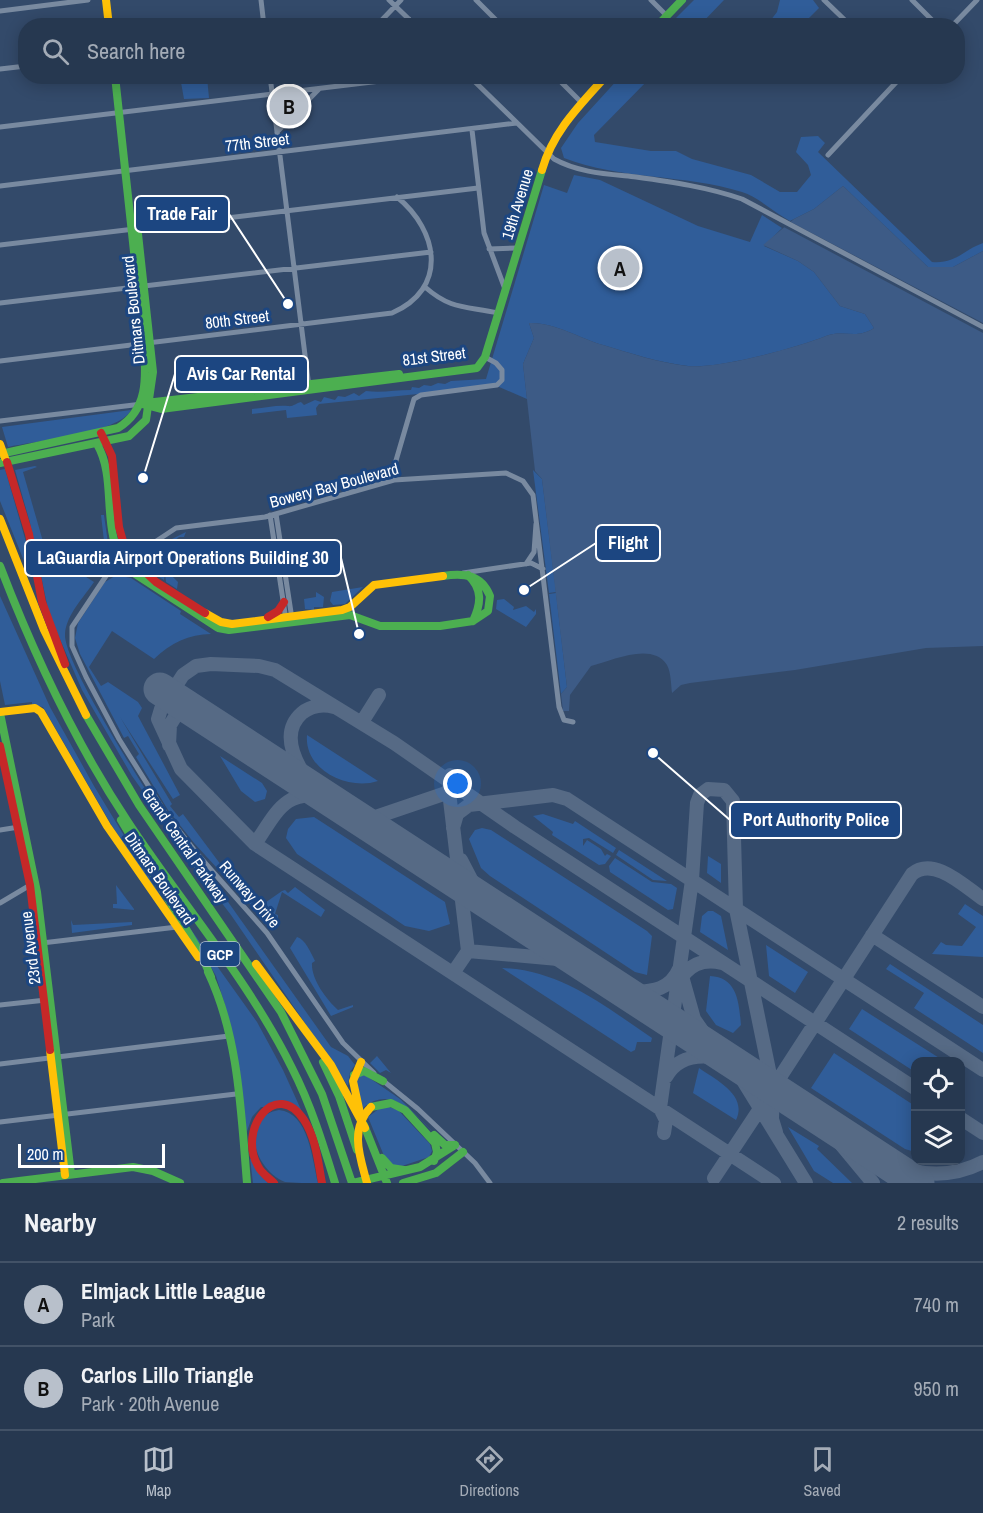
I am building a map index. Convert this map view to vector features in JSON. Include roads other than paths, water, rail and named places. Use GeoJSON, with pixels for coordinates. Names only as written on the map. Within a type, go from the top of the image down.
{"type":"FeatureCollection","features":[{"type":"Feature","properties":{"kind":"main road"},"geometry":{"type":"LineString","coordinates":[[106,0],[108,18]]}},
{"type":"Feature","properties":{"kind":"main road"},"geometry":{"type":"LineString","coordinates":[[668,16],[682,0]]}},
{"type":"Feature","properties":{"kind":"main road","name":"Ditmars Boulevard"},"geometry":{"type":"LineString","coordinates":[[3,463],[107,441],[136,432],[146,420],[148,344],[132,236],[134,228],[116,84]]}},
{"type":"Feature","properties":{"kind":"main road","name":"19th Avenue"},"geometry":{"type":"LineString","coordinates":[[485,357],[548,152],[562,124],[598,84]]}},
{"type":"Feature","properties":{"kind":"main road","name":"81st Street"},"geometry":{"type":"LineString","coordinates":[[147,404],[309,387],[469,366],[485,357]]}},
{"type":"Feature","properties":{"kind":"main road"},"geometry":{"type":"LineString","coordinates":[[2,454],[101,433],[128,424],[147,404]]}},
{"type":"Feature","properties":{"kind":"main road"},"geometry":{"type":"LineString","coordinates":[[97,444],[104,456],[115,547],[122,564],[223,630],[289,620],[345,609],[374,585],[464,574],[474,581],[480,596],[480,606],[473,621],[381,627],[360,616],[350,615],[289,620],[263,619],[224,623],[176,598],[129,559],[121,540],[107,441],[101,433]]}},
{"type":"Feature","properties":{"kind":"main road"},"geometry":{"type":"LineString","coordinates":[[0,444],[3,463],[29,534],[44,611],[73,689]]}},
{"type":"Feature","properties":{"kind":"main road","name":"Grand Central Parkway"},"geometry":{"type":"LineString","coordinates":[[0,519],[38,616],[73,689],[140,805],[278,1006],[303,1052],[326,1103],[352,1183]]}},
{"type":"Feature","properties":{"kind":"main road","name":"Grand Central Parkway"},"geometry":{"type":"LineString","coordinates":[[0,566],[42,667],[100,778],[139,838],[267,1021],[292,1068],[322,1140],[335,1183]]}},
{"type":"Feature","properties":{"kind":"main road"},"geometry":{"type":"LineString","coordinates":[[263,619],[278,611],[284,602]]}},
{"type":"Feature","properties":{"kind":"main road","name":"Ditmars Boulevard"},"geometry":{"type":"LineString","coordinates":[[0,712],[35,708],[41,712],[115,839],[211,977],[229,1036],[247,1183]]}},
{"type":"Feature","properties":{"kind":"main road","name":"23rd Avenue"},"geometry":{"type":"LineString","coordinates":[[0,712],[6,770]]}},
{"type":"Feature","properties":{"kind":"main road","name":"23rd Avenue"},"geometry":{"type":"LineString","coordinates":[[0,746],[32,883],[68,1179]]}},
{"type":"Feature","properties":{"kind":"main road"},"geometry":{"type":"LineString","coordinates":[[100,778],[130,840],[201,954],[211,977]]}},
{"type":"Feature","properties":{"kind":"main road"},"geometry":{"type":"LineString","coordinates":[[234,940],[268,978],[334,1070],[373,1146],[385,1163],[394,1169],[420,1168]]}},
{"type":"Feature","properties":{"kind":"main road"},"geometry":{"type":"LineString","coordinates":[[289,1006],[320,1056],[376,1180]]}},
{"type":"Feature","properties":{"kind":"main road"},"geometry":{"type":"LineString","coordinates":[[361,1062],[354,1071],[351,1082],[365,1128]]}},
{"type":"Feature","properties":{"kind":"main road"},"geometry":{"type":"LineString","coordinates":[[351,1082],[356,1073],[362,1071],[383,1081]]}},
{"type":"Feature","properties":{"kind":"main road"},"geometry":{"type":"LineString","coordinates":[[376,1180],[357,1130],[362,1116],[371,1107],[382,1103],[394,1104],[444,1144],[455,1145]]}},
{"type":"Feature","properties":{"kind":"main road"},"geometry":{"type":"LineString","coordinates":[[274,1183],[256,1165],[250,1138],[257,1116],[266,1108],[279,1105],[294,1110],[304,1121],[322,1183]]}},
{"type":"Feature","properties":{"kind":"main road"},"geometry":{"type":"LineString","coordinates":[[414,1119],[436,1145],[437,1152],[432,1163]]}},
{"type":"Feature","properties":{"kind":"main road"},"geometry":{"type":"LineString","coordinates":[[322,1140],[330,1183]]}},
{"type":"Feature","properties":{"kind":"main road"},"geometry":{"type":"LineString","coordinates":[[352,1183],[376,1180],[420,1168],[432,1163],[455,1145]]}},
{"type":"Feature","properties":{"kind":"main road"},"geometry":{"type":"LineString","coordinates":[[373,1146],[376,1180]]}},
{"type":"Feature","properties":{"kind":"main road"},"geometry":{"type":"LineString","coordinates":[[403,1183],[436,1173],[463,1152]]}},
{"type":"Feature","properties":{"kind":"main road"},"geometry":{"type":"LineString","coordinates":[[3,1183],[68,1179],[137,1168],[180,1183]]}},
{"type":"Feature","properties":{"kind":"street"},"geometry":{"type":"LineString","coordinates":[[0,11],[88,0]]}},
{"type":"Feature","properties":{"kind":"street"},"geometry":{"type":"LineString","coordinates":[[261,0],[263,18]]}},
{"type":"Feature","properties":{"kind":"street"},"geometry":{"type":"LineString","coordinates":[[389,0],[409,18]]}},
{"type":"Feature","properties":{"kind":"street"},"geometry":{"type":"LineString","coordinates":[[384,18],[401,0]]}},
{"type":"Feature","properties":{"kind":"street"},"geometry":{"type":"LineString","coordinates":[[476,0],[494,18]]}},
{"type":"Feature","properties":{"kind":"street"},"geometry":{"type":"LineString","coordinates":[[651,0],[668,16]]}},
{"type":"Feature","properties":{"kind":"street"},"geometry":{"type":"LineString","coordinates":[[825,0],[843,18]]}},
{"type":"Feature","properties":{"kind":"street"},"geometry":{"type":"LineString","coordinates":[[912,0],[930,18]]}},
{"type":"Feature","properties":{"kind":"street"},"geometry":{"type":"LineString","coordinates":[[960,18],[977,0]]}},
{"type":"Feature","properties":{"kind":"street"},"geometry":{"type":"LineString","coordinates":[[0,69],[18,67]]}},
{"type":"Feature","properties":{"kind":"street"},"geometry":{"type":"LineString","coordinates":[[271,84],[309,387]]}},
{"type":"Feature","properties":{"kind":"street"},"geometry":{"type":"LineString","coordinates":[[0,127],[359,84]]}},
{"type":"Feature","properties":{"kind":"street"},"geometry":{"type":"LineString","coordinates":[[477,84],[548,152],[564,164],[580,170],[700,187],[742,199],[983,327]]}},
{"type":"Feature","properties":{"kind":"street"},"geometry":{"type":"LineString","coordinates":[[563,84],[581,102]]}},
{"type":"Feature","properties":{"kind":"street"},"geometry":{"type":"LineString","coordinates":[[828,155],[895,84]]}},
{"type":"Feature","properties":{"kind":"street"},"geometry":{"type":"LineString","coordinates":[[277,132],[319,89]]}},
{"type":"Feature","properties":{"kind":"street","name":"77th Street"},"geometry":{"type":"LineString","coordinates":[[0,186],[517,123]]}},
{"type":"Feature","properties":{"kind":"street"},"geometry":{"type":"LineString","coordinates":[[472,130],[484,233],[505,289]]}},
{"type":"Feature","properties":{"kind":"street"},"geometry":{"type":"LineString","coordinates":[[0,245],[478,188]]}},
{"type":"Feature","properties":{"kind":"street"},"geometry":{"type":"LineString","coordinates":[[397,198],[420,222],[428,237],[431,271],[425,287],[438,298],[457,307],[498,313]]}},
{"type":"Feature","properties":{"kind":"street"},"geometry":{"type":"LineString","coordinates":[[489,249],[518,248]]}},
{"type":"Feature","properties":{"kind":"street"},"geometry":{"type":"LineString","coordinates":[[0,303],[431,252]]}},
{"type":"Feature","properties":{"kind":"street","name":"80th Street"},"geometry":{"type":"LineString","coordinates":[[0,362],[392,313],[414,300],[425,287]]}},
{"type":"Feature","properties":{"kind":"street"},"geometry":{"type":"LineString","coordinates":[[390,480],[414,399],[421,395],[497,386],[502,380],[502,370],[498,364],[485,357]]}},
{"type":"Feature","properties":{"kind":"street","name":"81st Street"},"geometry":{"type":"LineString","coordinates":[[0,420],[147,404]]}},
{"type":"Feature","properties":{"kind":"street","name":"Bowery Bay Boulevard"},"geometry":{"type":"LineString","coordinates":[[122,564],[163,534],[180,526],[273,515],[390,480],[494,472],[510,474],[531,489],[537,519],[559,707],[564,720],[573,722]]}},
{"type":"Feature","properties":{"kind":"street"},"geometry":{"type":"LineString","coordinates":[[273,515],[284,602],[289,620]]}},
{"type":"Feature","properties":{"kind":"street"},"geometry":{"type":"LineString","coordinates":[[273,515],[289,620]]}},
{"type":"Feature","properties":{"kind":"street"},"geometry":{"type":"LineString","coordinates":[[526,564],[534,552],[537,519]]}},
{"type":"Feature","properties":{"kind":"street","name":"Runway Drive"},"geometry":{"type":"LineString","coordinates":[[122,564],[104,578],[72,624],[71,643],[86,677],[137,769],[176,828],[267,933],[343,1042],[361,1062],[411,1102],[463,1152],[490,1183]]}},
{"type":"Feature","properties":{"kind":"street"},"geometry":{"type":"LineString","coordinates":[[464,574],[526,564],[534,564],[543,569]]}},
{"type":"Feature","properties":{"kind":"street"},"geometry":{"type":"LineString","coordinates":[[0,830],[20,827]]}},
{"type":"Feature","properties":{"kind":"street"},"geometry":{"type":"LineString","coordinates":[[0,903],[32,883]]}},
{"type":"Feature","properties":{"kind":"street"},"geometry":{"type":"LineString","coordinates":[[40,943],[177,927]]}},
{"type":"Feature","properties":{"kind":"street"},"geometry":{"type":"LineString","coordinates":[[0,1005],[47,1000]]}},
{"type":"Feature","properties":{"kind":"street"},"geometry":{"type":"LineString","coordinates":[[0,1064],[229,1036]]}},
{"type":"Feature","properties":{"kind":"street"},"geometry":{"type":"LineString","coordinates":[[0,1122],[236,1094]]}},
{"type":"Feature","properties":{"kind":"place","name":"Carlos Lillo Triangle"},"geometry":{"type":"Point","coordinates":[289,106]}},
{"type":"Feature","properties":{"kind":"place","name":"Elmjack Little League"},"geometry":{"type":"Point","coordinates":[620,268]}},
{"type":"Feature","properties":{"kind":"place","name":"Trade Fair"},"geometry":{"type":"Point","coordinates":[288,304]}},
{"type":"Feature","properties":{"kind":"place","name":"Avis Car Rental"},"geometry":{"type":"Point","coordinates":[143,478]}},
{"type":"Feature","properties":{"kind":"place","name":"Flight"},"geometry":{"type":"Point","coordinates":[524,590]}},
{"type":"Feature","properties":{"kind":"place","name":"LaGuardia Airport Operations Building 30"},"geometry":{"type":"Point","coordinates":[359,634]}},
{"type":"Feature","properties":{"kind":"place","name":"Port Authority Police"},"geometry":{"type":"Point","coordinates":[653,753]}}]}
